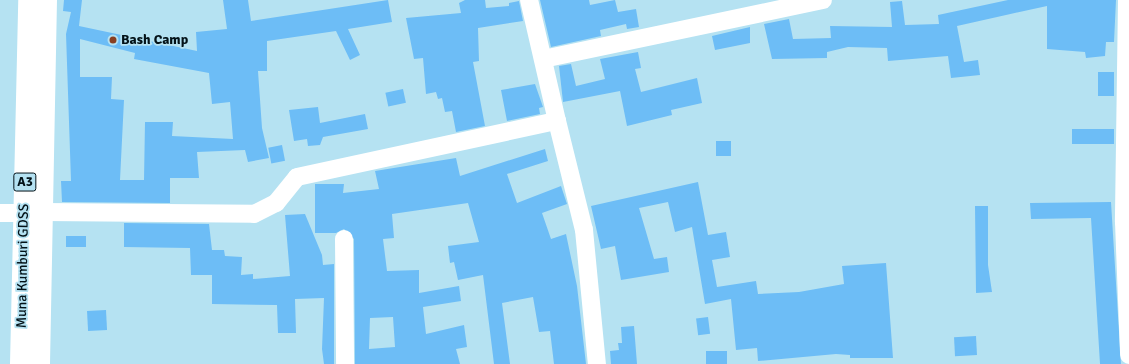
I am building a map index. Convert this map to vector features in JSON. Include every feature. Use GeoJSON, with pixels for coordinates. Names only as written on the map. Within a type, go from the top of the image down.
{"type":"FeatureCollection","features":[{"type":"Feature","properties":{"kind":"highway","name":"Muna Kumburi GDSS"},"geometry":{"type":"LineString","coordinates":[[29,0],[33,213],[40,364]]}},
{"type":"Feature","properties":{"kind":"highway","name":"Muna Kumburi GDSS"},"geometry":{"type":"LineString","coordinates":[[21,364],[33,213],[46,0]]}},
{"type":"Feature","properties":{"kind":"street"},"geometry":{"type":"LineString","coordinates":[[529,0],[584,230],[597,364]]}},
{"type":"Feature","properties":{"kind":"street"},"geometry":{"type":"LineString","coordinates":[[543,59],[823,0]]}},
{"type":"Feature","properties":{"kind":"street"},"geometry":{"type":"LineString","coordinates":[[1127,0],[1127,105],[1124,222],[1129,356]]}},
{"type":"Feature","properties":{"kind":"street"},"geometry":{"type":"LineString","coordinates":[[0,213],[254,214],[276,203],[297,176],[557,121]]}},
{"type":"Feature","properties":{"kind":"street"},"geometry":{"type":"LineString","coordinates":[[344,239],[345,364]]}},
{"type":"Feature","properties":{"kind":"building"},"geometry":{"type":"Polygon","coordinates":[[[64,0],[82,0],[79,26],[197,51],[196,32],[227,29],[223,0],[248,0],[251,21],[388,0],[392,22],[348,29],[360,55],[350,60],[336,31],[267,41],[267,71],[258,71],[262,128],[269,158],[248,162],[245,150],[197,152],[199,178],[170,178],[170,203],[62,202],[61,181],[71,181],[66,34],[71,12],[63,11],[64,0]],[[80,39],[80,77],[112,77],[111,99],[124,100],[120,180],[144,180],[145,122],[173,122],[172,136],[233,139],[230,102],[212,104],[209,73],[134,59],[135,53],[80,39]]]}},
{"type":"Feature","properties":{"kind":"building"},"geometry":{"type":"Polygon","coordinates":[[[465,0],[485,0],[486,8],[509,6],[509,3],[519,1],[523,21],[478,28],[479,61],[473,62],[485,126],[456,132],[452,111],[445,112],[442,98],[438,99],[436,92],[426,94],[423,58],[414,59],[406,18],[461,13],[459,3],[465,0]]]}},
{"type":"Feature","properties":{"kind":"building"},"geometry":{"type":"Polygon","coordinates":[[[540,0],[589,0],[590,5],[615,0],[618,12],[636,9],[639,27],[627,29],[626,24],[600,30],[601,36],[551,47],[540,0]]]}},
{"type":"Feature","properties":{"kind":"building"},"geometry":{"type":"Polygon","coordinates":[[[1008,0],[1116,0],[1114,42],[1106,42],[1105,56],[1086,58],[1085,52],[1047,49],[1047,6],[1006,15],[957,26],[964,62],[978,60],[980,75],[951,78],[948,56],[888,61],[887,48],[848,47],[827,52],[827,58],[772,59],[764,24],[789,19],[793,39],[831,38],[830,26],[892,27],[890,2],[902,1],[905,25],[939,24],[938,15],[1008,0]]]}},
{"type":"Feature","properties":{"kind":"building"},"geometry":{"type":"Polygon","coordinates":[[[750,27],[750,43],[715,50],[712,36],[750,27]]]}},
{"type":"Feature","properties":{"kind":"building"},"geometry":{"type":"Polygon","coordinates":[[[638,52],[641,68],[635,69],[641,92],[697,78],[702,103],[671,110],[672,115],[627,126],[620,91],[563,102],[559,66],[571,64],[576,86],[605,79],[600,59],[638,52]]]}},
{"type":"Feature","properties":{"kind":"building"},"geometry":{"type":"Polygon","coordinates":[[[1098,72],[1114,72],[1114,96],[1098,96],[1098,72]]]}},
{"type":"Feature","properties":{"kind":"building"},"geometry":{"type":"Polygon","coordinates":[[[535,84],[543,107],[539,108],[540,114],[507,121],[501,90],[535,84]]]}},
{"type":"Feature","properties":{"kind":"building"},"geometry":{"type":"Polygon","coordinates":[[[403,89],[406,103],[388,106],[385,93],[403,89]]]}},
{"type":"Feature","properties":{"kind":"building"},"geometry":{"type":"Polygon","coordinates":[[[318,107],[320,123],[365,114],[368,129],[323,137],[320,145],[308,146],[307,139],[294,141],[289,110],[318,107]]]}},
{"type":"Feature","properties":{"kind":"building"},"geometry":{"type":"Polygon","coordinates":[[[1072,129],[1114,129],[1114,144],[1072,144],[1072,129]]]}},
{"type":"Feature","properties":{"kind":"building"},"geometry":{"type":"Polygon","coordinates":[[[716,141],[731,141],[731,156],[716,156],[716,141]]]}},
{"type":"Feature","properties":{"kind":"building"},"geometry":{"type":"Polygon","coordinates":[[[282,145],[285,161],[271,163],[268,148],[282,145]]]}},
{"type":"Feature","properties":{"kind":"building"},"geometry":{"type":"Polygon","coordinates":[[[545,149],[548,161],[507,174],[517,203],[561,186],[567,204],[542,213],[551,239],[566,234],[577,286],[586,364],[554,364],[550,331],[539,332],[533,297],[502,303],[510,364],[494,364],[483,275],[458,280],[454,262],[450,263],[448,246],[479,242],[468,203],[392,214],[394,238],[383,239],[387,271],[419,270],[419,293],[459,286],[461,301],[423,307],[426,334],[464,325],[467,347],[456,349],[460,364],[355,364],[354,239],[344,229],[336,233],[315,233],[315,184],[344,184],[343,193],[379,189],[375,171],[456,158],[460,176],[545,149]],[[393,317],[370,318],[369,349],[395,347],[393,317]]]}},
{"type":"Feature","properties":{"kind":"building"},"geometry":{"type":"Polygon","coordinates":[[[698,182],[708,235],[726,232],[730,257],[712,260],[717,287],[756,281],[758,294],[799,292],[844,284],[842,266],[886,263],[893,358],[850,358],[850,355],[836,354],[758,361],[757,348],[736,350],[731,299],[705,304],[692,227],[675,232],[668,202],[639,208],[654,259],[667,257],[669,272],[621,280],[615,246],[601,249],[591,206],[698,182]]]}},
{"type":"Feature","properties":{"kind":"building"},"geometry":{"type":"Polygon","coordinates":[[[1111,202],[1121,364],[1100,364],[1091,218],[1031,219],[1030,203],[1111,202]]]}},
{"type":"Feature","properties":{"kind":"building"},"geometry":{"type":"Polygon","coordinates":[[[975,206],[988,206],[988,265],[992,292],[976,293],[975,206]]]}},
{"type":"Feature","properties":{"kind":"building"},"geometry":{"type":"Polygon","coordinates":[[[305,214],[322,255],[323,265],[334,264],[334,364],[324,364],[322,349],[324,298],[295,299],[296,333],[278,333],[277,305],[212,304],[212,275],[191,275],[190,248],[124,247],[124,223],[209,224],[212,250],[224,250],[225,256],[242,257],[241,275],[253,274],[253,279],[290,276],[285,215],[305,214]]]}},
{"type":"Feature","properties":{"kind":"building"},"geometry":{"type":"Polygon","coordinates":[[[66,236],[86,236],[86,247],[66,247],[66,236]]]}},
{"type":"Feature","properties":{"kind":"building"},"geometry":{"type":"Polygon","coordinates":[[[106,310],[107,330],[88,331],[87,311],[106,310]]]}},
{"type":"Feature","properties":{"kind":"building"},"geometry":{"type":"Polygon","coordinates":[[[708,317],[710,334],[698,335],[696,318],[708,317]]]}},
{"type":"Feature","properties":{"kind":"building"},"geometry":{"type":"Polygon","coordinates":[[[634,326],[637,364],[611,364],[610,351],[619,350],[618,343],[622,343],[621,327],[634,326]]]}},
{"type":"Feature","properties":{"kind":"building"},"geometry":{"type":"Polygon","coordinates":[[[976,336],[977,355],[955,356],[954,337],[976,336]]]}},
{"type":"Feature","properties":{"kind":"building"},"geometry":{"type":"Polygon","coordinates":[[[706,351],[727,351],[727,364],[706,364],[706,351]]]}},
{"type":"Feature","properties":{"kind":"place","name":"Bash Camp"},"geometry":{"type":"Point","coordinates":[113,40]}}]}
